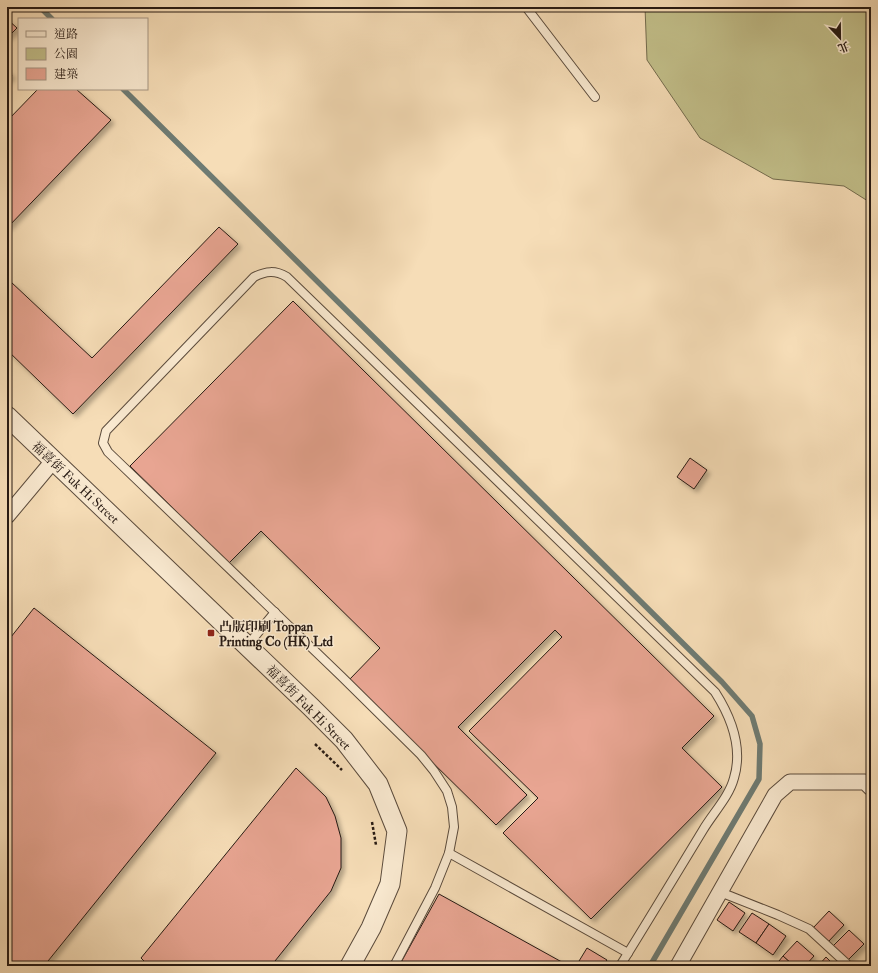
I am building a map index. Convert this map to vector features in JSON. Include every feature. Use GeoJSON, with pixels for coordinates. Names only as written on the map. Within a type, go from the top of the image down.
{"type":"FeatureCollection","features":[{"type":"Feature","properties":{"kind":"street","name":"福喜街 Fuk Hi Street"},"geometry":{"type":"LineString","coordinates":[[7,416],[144,546],[344,740],[378,784],[396,831],[390,884],[371,928],[350,966]]}},
{"type":"Feature","properties":{"kind":"street"},"geometry":{"type":"LineString","coordinates":[[7,516],[53,461]]}},
{"type":"Feature","properties":{"kind":"street"},"geometry":{"type":"LineString","coordinates":[[678,966],[775,795],[790,782],[865,782],[871,788]]}},
{"type":"Feature","properties":{"kind":"lane"},"geometry":{"type":"LineString","coordinates":[[526,7],[595,97]]}},
{"type":"Feature","properties":{"kind":"lane"},"geometry":{"type":"LineString","coordinates":[[394,966],[435,888],[449,853],[454,827],[452,807],[447,791],[434,770],[416,750],[108,452],[103,443],[106,431],[254,277],[271,271],[280,272],[288,277],[715,692],[724,705],[733,726],[738,756],[734,778],[724,800],[707,824],[620,966]]}},
{"type":"Feature","properties":{"kind":"lane"},"geometry":{"type":"LineString","coordinates":[[247,646],[275,612]]}},
{"type":"Feature","properties":{"kind":"lane"},"geometry":{"type":"LineString","coordinates":[[449,853],[628,953]]}},
{"type":"Feature","properties":{"kind":"lane"},"geometry":{"type":"LineString","coordinates":[[720,892],[809,929],[846,964]]}},
{"type":"Feature","properties":{"kind":"path"},"geometry":{"type":"LineString","coordinates":[[315,744],[343,771]]}},
{"type":"Feature","properties":{"kind":"path"},"geometry":{"type":"LineString","coordinates":[[372,821],[376,849]]}},
{"type":"Feature","properties":{"kind":"green space"},"geometry":{"type":"Polygon","coordinates":[[[645,7],[871,7],[871,203],[844,186],[773,179],[700,138],[647,60],[645,7]]]}},
{"type":"Feature","properties":{"kind":"building"},"geometry":{"type":"Polygon","coordinates":[[[7,19],[17,28],[7,38],[7,19]]]}},
{"type":"Feature","properties":{"kind":"building"},"geometry":{"type":"Polygon","coordinates":[[[7,70],[12,75],[7,81],[7,70]]]}},
{"type":"Feature","properties":{"kind":"building"},"geometry":{"type":"Polygon","coordinates":[[[37,90],[77,90],[111,120],[7,228],[7,121],[37,90]]]}},
{"type":"Feature","properties":{"kind":"building"},"geometry":{"type":"Polygon","coordinates":[[[219,227],[238,244],[73,414],[7,350],[7,287],[11,282],[92,358],[219,227]]]}},
{"type":"Feature","properties":{"kind":"building"},"geometry":{"type":"Polygon","coordinates":[[[293,301],[714,716],[682,748],[722,787],[591,919],[503,833],[538,798],[469,731],[562,637],[555,630],[458,727],[527,795],[496,825],[349,680],[380,648],[261,531],[229,563],[130,466],[293,301]]]}},
{"type":"Feature","properties":{"kind":"building"},"geometry":{"type":"Polygon","coordinates":[[[690,458],[707,470],[694,489],[677,477],[690,458]]]}},
{"type":"Feature","properties":{"kind":"building"},"geometry":{"type":"Polygon","coordinates":[[[34,608],[216,753],[44,966],[7,966],[7,642],[34,608]]]}},
{"type":"Feature","properties":{"kind":"building"},"geometry":{"type":"Polygon","coordinates":[[[296,768],[326,797],[335,816],[341,838],[341,868],[331,891],[271,966],[149,966],[141,958],[296,768]]]}},
{"type":"Feature","properties":{"kind":"building"},"geometry":{"type":"Polygon","coordinates":[[[439,894],[569,966],[399,966],[439,894]]]}},
{"type":"Feature","properties":{"kind":"building"},"geometry":{"type":"Polygon","coordinates":[[[729,902],[745,913],[733,931],[717,920],[729,902]]]}},
{"type":"Feature","properties":{"kind":"building"},"geometry":{"type":"Polygon","coordinates":[[[829,911],[844,925],[828,942],[813,928],[829,911]]]}},
{"type":"Feature","properties":{"kind":"building"},"geometry":{"type":"Polygon","coordinates":[[[752,913],[769,924],[756,943],[739,932],[752,913]]]}},
{"type":"Feature","properties":{"kind":"building"},"geometry":{"type":"Polygon","coordinates":[[[769,924],[786,936],[773,955],[756,943],[769,924]]]}},
{"type":"Feature","properties":{"kind":"building"},"geometry":{"type":"Polygon","coordinates":[[[849,930],[864,944],[848,960],[833,946],[849,930]]]}},
{"type":"Feature","properties":{"kind":"building"},"geometry":{"type":"Polygon","coordinates":[[[797,941],[814,956],[805,966],[794,966],[783,956],[797,941]]]}},
{"type":"Feature","properties":{"kind":"building"},"geometry":{"type":"Polygon","coordinates":[[[587,948],[607,960],[602,966],[576,966],[587,948]]]}},
{"type":"Feature","properties":{"kind":"building"},"geometry":{"type":"Polygon","coordinates":[[[783,956],[794,966],[775,966],[783,956]]]}},
{"type":"Feature","properties":{"kind":"building"},"geometry":{"type":"Polygon","coordinates":[[[826,957],[835,966],[818,966],[826,957]]]}},
{"type":"Feature","properties":{"kind":"waterway"},"geometry":{"type":"LineString","coordinates":[[40,7],[51,18]]}},
{"type":"Feature","properties":{"kind":"waterway"},"geometry":{"type":"LineString","coordinates":[[124,90],[722,682],[752,716],[760,744],[759,779],[650,966]]}},
{"type":"Feature","properties":{"kind":"place","name":"凸版印刷 Toppan Printing Co (HK) Ltd"},"geometry":{"type":"Point","coordinates":[211,633]}}]}
